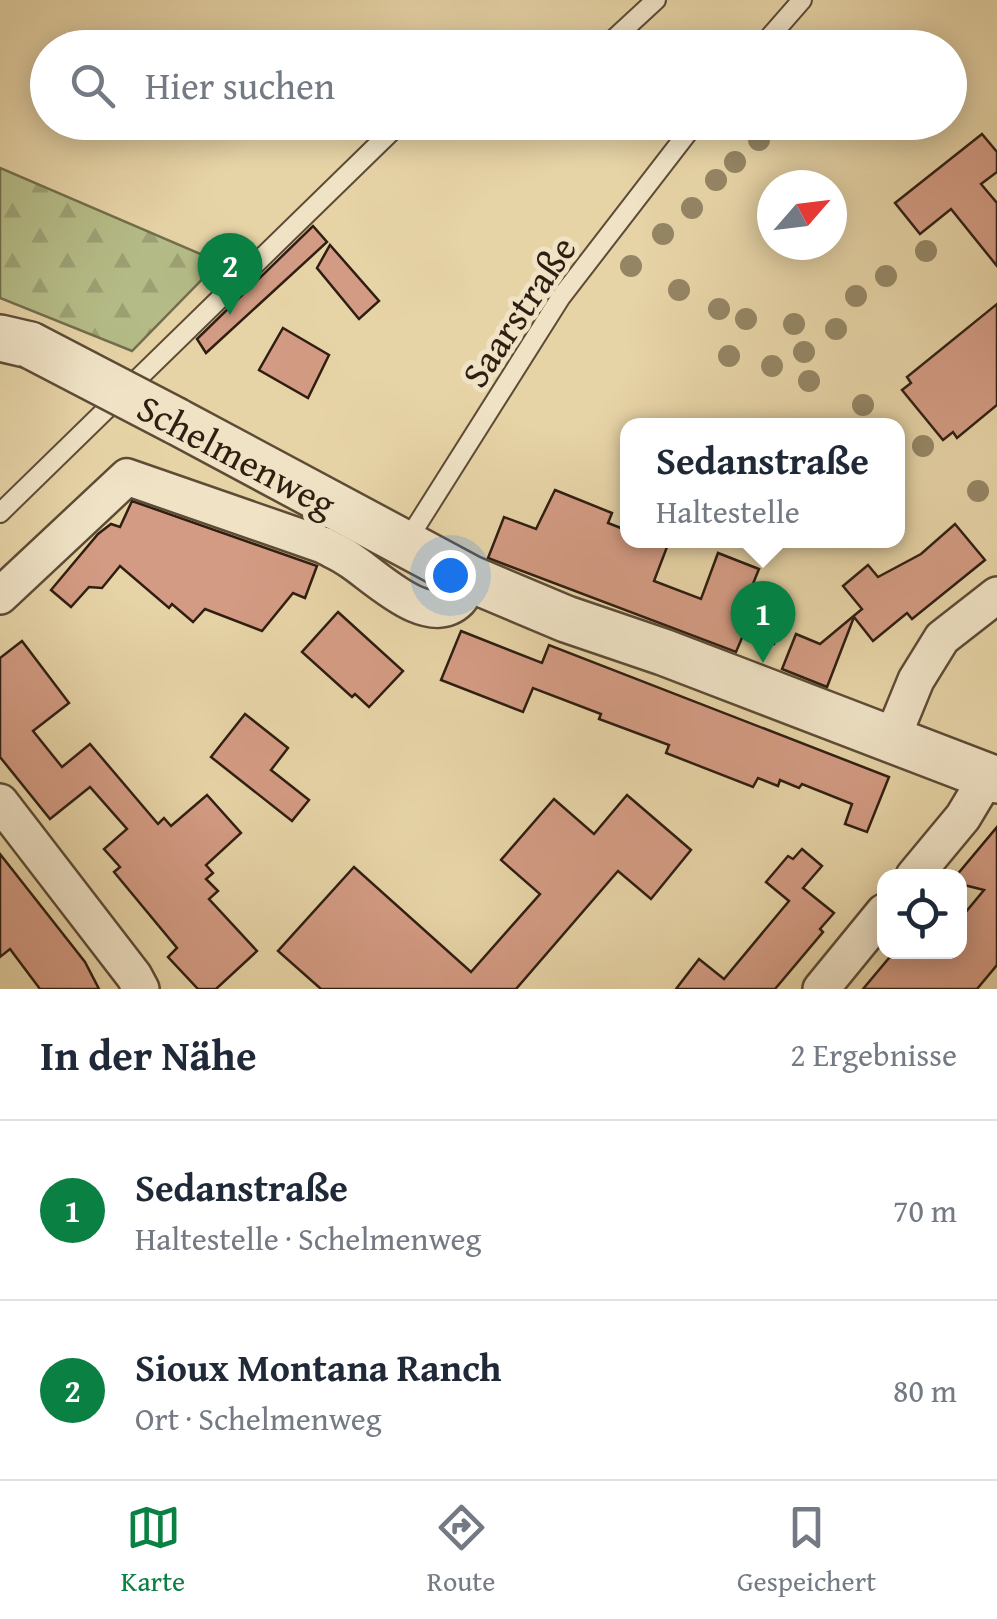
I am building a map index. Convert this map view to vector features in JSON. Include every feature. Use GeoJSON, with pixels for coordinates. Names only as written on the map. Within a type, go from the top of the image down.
{"type":"FeatureCollection","features":[{"type":"Feature","properties":{"kind":"street","name":"Schelmenweg"},"geometry":{"type":"LineString","coordinates":[[15,342],[176,421],[470,579],[566,619],[664,652],[992,779]]}},
{"type":"Feature","properties":{"kind":"street","name":"Schelmenweg"},"geometry":{"type":"LineString","coordinates":[[0,596],[127,477],[323,545],[352,561],[405,602],[435,608],[450,605],[459,600],[470,579]]}},
{"type":"Feature","properties":{"kind":"street"},"geometry":{"type":"LineString","coordinates":[[891,741],[916,680],[942,638],[997,595]]}},
{"type":"Feature","properties":{"kind":"street"},"geometry":{"type":"LineString","coordinates":[[920,869],[992,779]]}},
{"type":"Feature","properties":{"kind":"street"},"geometry":{"type":"LineString","coordinates":[[0,802],[140,989]]}},
{"type":"Feature","properties":{"kind":"street"},"geometry":{"type":"LineString","coordinates":[[821,989],[877,921]]}},
{"type":"Feature","properties":{"kind":"lane"},"geometry":{"type":"LineString","coordinates":[[624,30],[656,0]]}},
{"type":"Feature","properties":{"kind":"lane"},"geometry":{"type":"LineString","coordinates":[[776,30],[802,0]]}},
{"type":"Feature","properties":{"kind":"lane"},"geometry":{"type":"LineString","coordinates":[[0,512],[382,140]]}},
{"type":"Feature","properties":{"kind":"lane","name":"Saarstraße"},"geometry":{"type":"LineString","coordinates":[[404,544],[561,298],[682,140]]}},
{"type":"Feature","properties":{"kind":"green space"},"geometry":{"type":"Polygon","coordinates":[[[0,168],[219,262],[132,351],[0,298],[0,168]]]}},
{"type":"Feature","properties":{"kind":"building"},"geometry":{"type":"Polygon","coordinates":[[[982,134],[997,152],[997,172],[981,184],[997,203],[997,266],[951,209],[920,234],[895,203],[982,134]]]}},
{"type":"Feature","properties":{"kind":"building"},"geometry":{"type":"Polygon","coordinates":[[[313,226],[327,242],[206,353],[197,339],[313,226]]]}},
{"type":"Feature","properties":{"kind":"building"},"geometry":{"type":"Polygon","coordinates":[[[330,245],[379,301],[359,319],[317,268],[330,245]]]}},
{"type":"Feature","properties":{"kind":"building"},"geometry":{"type":"Polygon","coordinates":[[[997,304],[997,405],[957,438],[953,432],[943,440],[902,390],[911,383],[907,377],[997,304]]]}},
{"type":"Feature","properties":{"kind":"building"},"geometry":{"type":"Polygon","coordinates":[[[283,328],[329,355],[308,398],[259,370],[283,328]]]}},
{"type":"Feature","properties":{"kind":"building"},"geometry":{"type":"Polygon","coordinates":[[[555,490],[612,513],[608,523],[620,528],[620,548],[667,548],[654,581],[701,599],[718,553],[759,569],[746,601],[784,616],[774,644],[744,633],[736,652],[488,558],[504,517],[536,529],[555,490]]]}},
{"type":"Feature","properties":{"kind":"building"},"geometry":{"type":"Polygon","coordinates":[[[132,501],[317,566],[305,598],[293,593],[262,631],[205,609],[193,622],[172,604],[169,608],[120,566],[102,588],[89,587],[71,607],[51,590],[98,534],[111,524],[120,527],[132,501]]]}},
{"type":"Feature","properties":{"kind":"building"},"geometry":{"type":"Polygon","coordinates":[[[955,524],[985,560],[912,619],[907,613],[873,641],[854,617],[827,687],[782,669],[796,634],[820,644],[862,609],[843,586],[868,565],[878,577],[921,554],[955,524]]]}},
{"type":"Feature","properties":{"kind":"building"},"geometry":{"type":"Polygon","coordinates":[[[338,612],[403,671],[369,707],[355,694],[352,697],[302,652],[338,612]]]}},
{"type":"Feature","properties":{"kind":"building"},"geometry":{"type":"Polygon","coordinates":[[[461,631],[542,663],[549,645],[889,777],[867,832],[845,824],[852,804],[802,784],[799,788],[780,780],[778,786],[758,778],[753,787],[666,753],[669,745],[599,719],[601,714],[533,688],[523,712],[441,680],[461,631]]]}},
{"type":"Feature","properties":{"kind":"building"},"geometry":{"type":"Polygon","coordinates":[[[22,641],[69,703],[33,731],[62,767],[90,744],[158,824],[164,818],[171,826],[207,795],[241,833],[206,865],[213,873],[206,879],[218,891],[209,899],[257,951],[216,989],[198,989],[168,957],[177,948],[114,872],[120,867],[104,849],[127,829],[90,787],[50,819],[0,757],[0,658],[22,641]]]}},
{"type":"Feature","properties":{"kind":"building"},"geometry":{"type":"Polygon","coordinates":[[[245,714],[288,748],[271,770],[309,800],[292,821],[211,757],[245,714]]]}},
{"type":"Feature","properties":{"kind":"building"},"geometry":{"type":"Polygon","coordinates":[[[627,795],[691,850],[651,899],[618,871],[516,989],[321,989],[278,951],[354,867],[471,972],[540,894],[501,860],[554,799],[594,834],[627,795]]]}},
{"type":"Feature","properties":{"kind":"building"},"geometry":{"type":"Polygon","coordinates":[[[997,827],[997,965],[977,989],[863,989],[888,959],[967,959],[967,911],[984,890],[967,886],[967,869],[962,869],[997,827]]]}},
{"type":"Feature","properties":{"kind":"building"},"geometry":{"type":"Polygon","coordinates":[[[802,849],[822,866],[803,888],[834,913],[775,989],[676,989],[699,959],[724,979],[789,901],[766,882],[788,856],[793,859],[802,849]]]}},
{"type":"Feature","properties":{"kind":"building"},"geometry":{"type":"Polygon","coordinates":[[[0,854],[85,962],[99,989],[40,989],[10,949],[0,957],[0,854]]]}},
{"type":"Feature","properties":{"kind":"place","name":"Sioux Montana Ranch"},"geometry":{"type":"Point","coordinates":[230,315]}},
{"type":"Feature","properties":{"kind":"place","name":"Sedanstraße"},"geometry":{"type":"Point","coordinates":[763,663]}}]}
